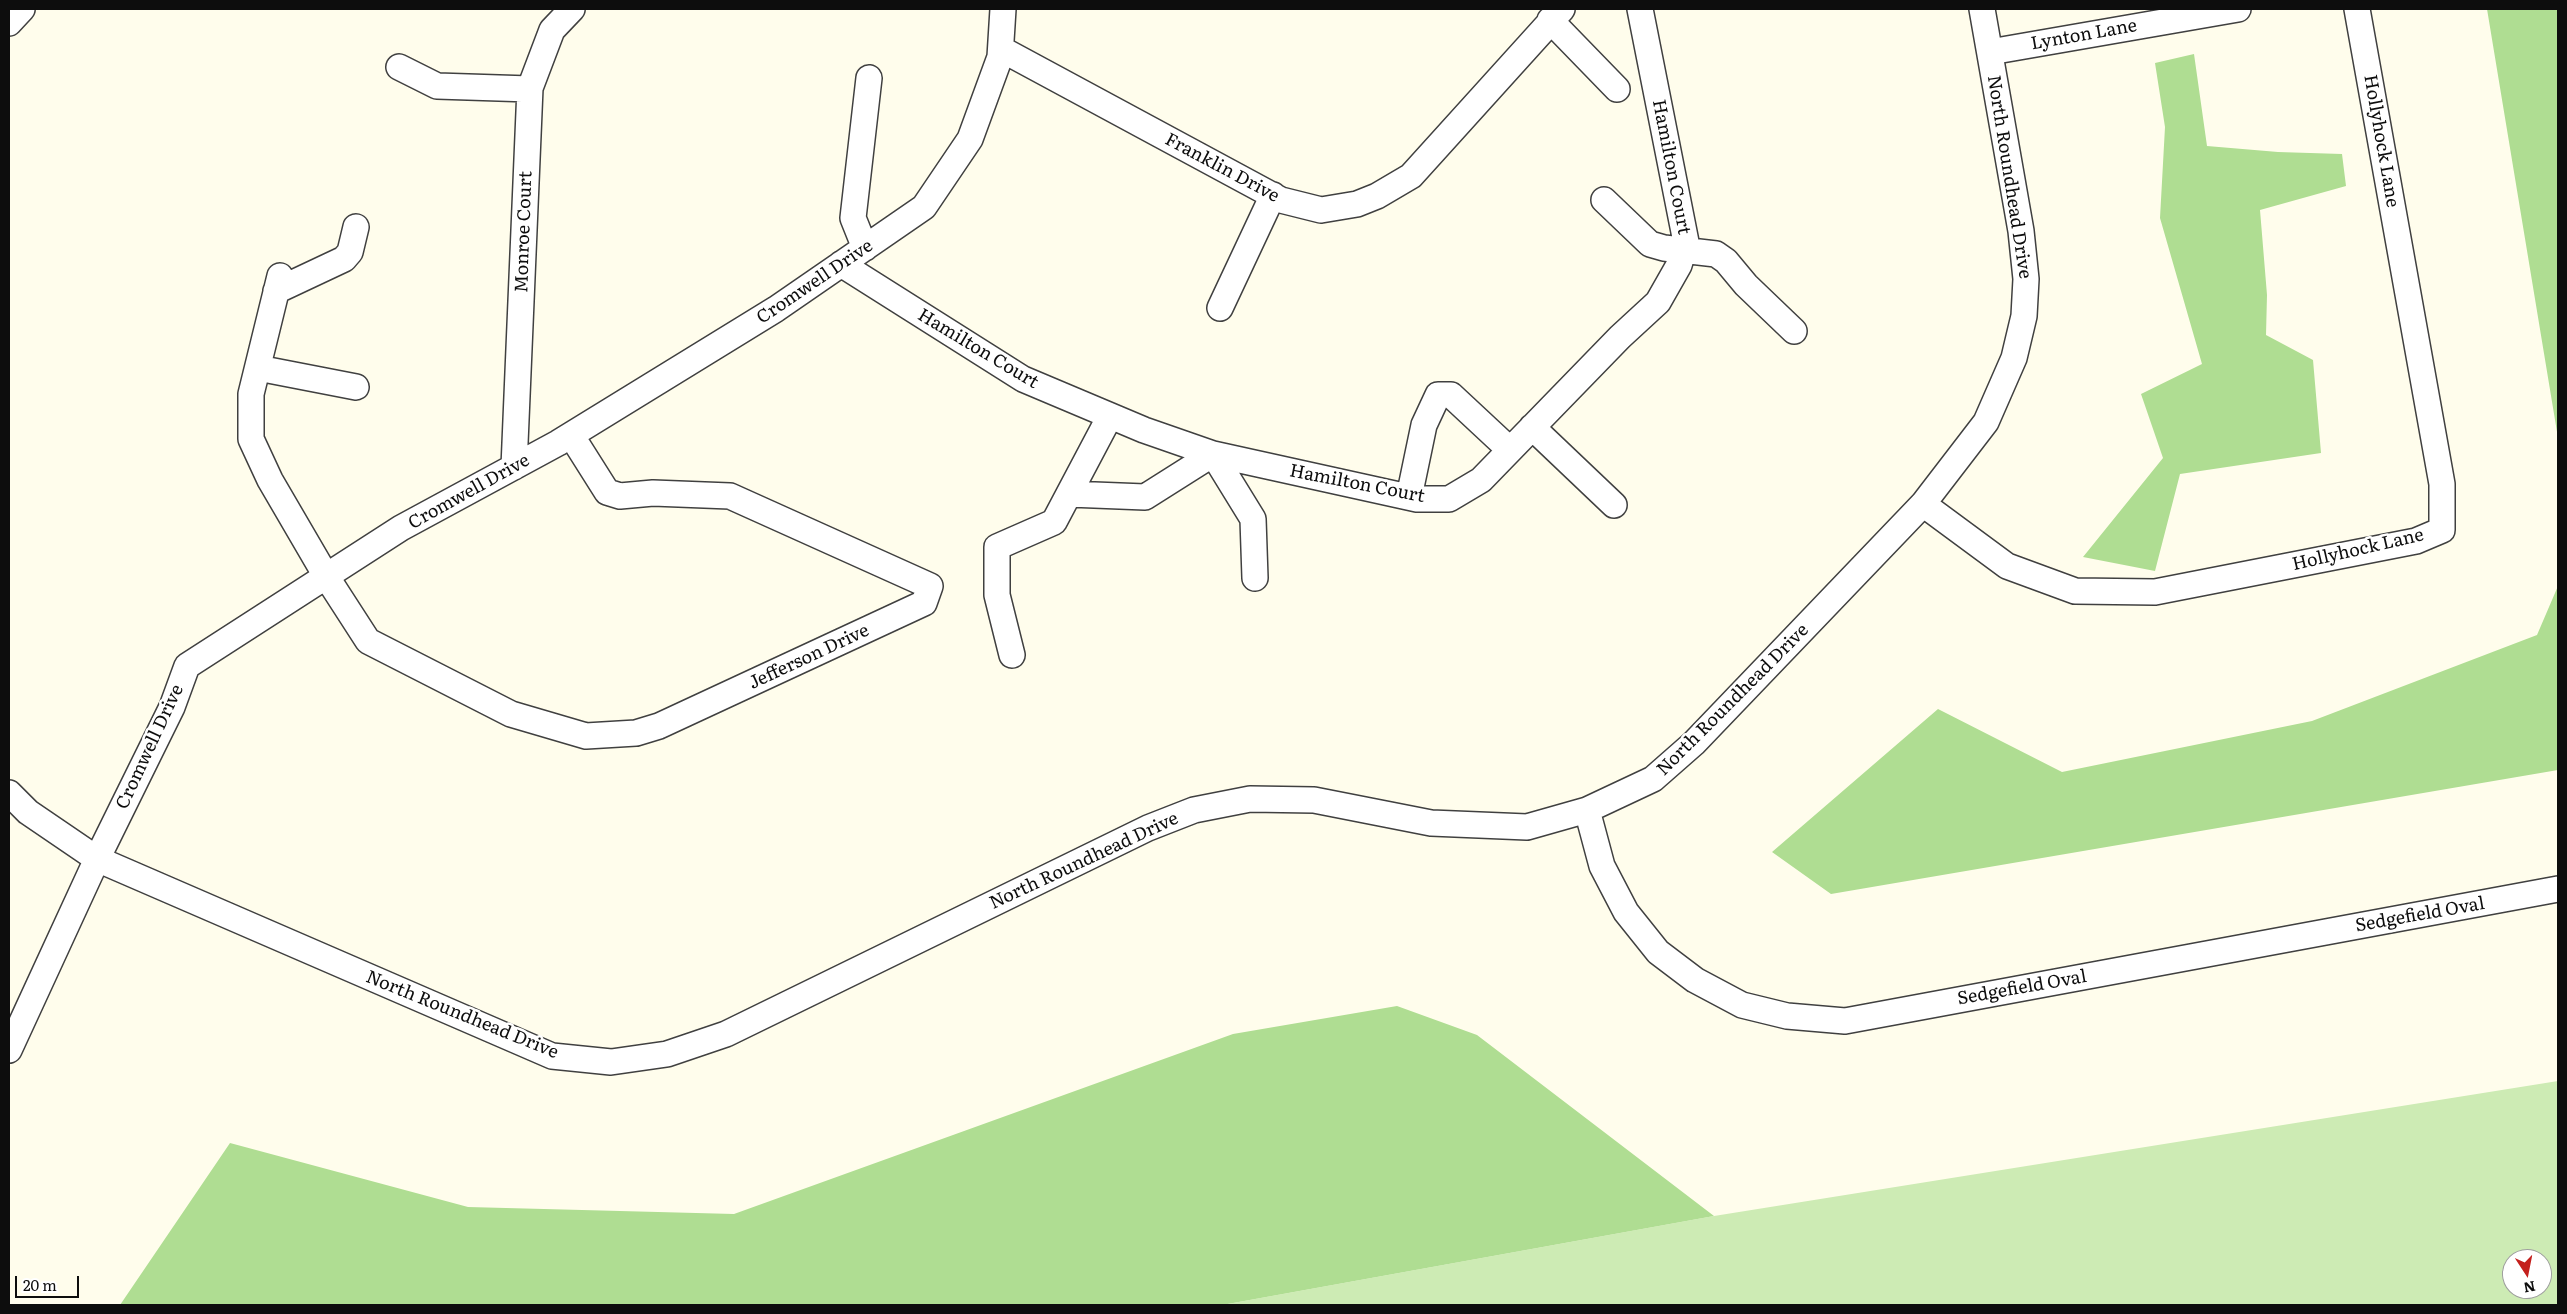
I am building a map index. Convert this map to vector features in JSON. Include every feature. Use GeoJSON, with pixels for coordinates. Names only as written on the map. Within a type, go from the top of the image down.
{"type":"FeatureCollection","features":[{"type":"Feature","properties":{"kind":"street"},"geometry":{"type":"LineString","coordinates":[[9,23],[22,9]]}},
{"type":"Feature","properties":{"kind":"street","name":"Monroe Court"},"geometry":{"type":"LineString","coordinates":[[514,467],[530,89],[552,30],[572,9]]}},
{"type":"Feature","properties":{"kind":"street","name":"Cromwell Drive"},"geometry":{"type":"LineString","coordinates":[[9,1050],[97,859],[172,707],[187,666],[401,528],[571,434],[776,309],[924,207],[970,139],[1000,57],[1003,9]]}},
{"type":"Feature","properties":{"kind":"street","name":"Hamilton Court"},"geometry":{"type":"LineString","coordinates":[[841,264],[1023,379],[1110,416],[1213,454],[1409,497],[1449,499],[1481,480],[1620,337],[1658,302],[1679,265],[1686,242],[1640,9]]}},
{"type":"Feature","properties":{"kind":"street","name":"North Roundhead Drive"},"geometry":{"type":"LineString","coordinates":[[9,793],[28,812],[97,859],[552,1056],[611,1062],[667,1054],[726,1034],[1148,828],[1194,810],[1250,799],[1314,800],[1431,822],[1527,827],[1587,810],[1654,779],[1694,743],[1923,504],[1986,422],[2014,358],[2024,316],[2026,279],[2021,231],[1982,9]]}},
{"type":"Feature","properties":{"kind":"street","name":"Lynton Lane"},"geometry":{"type":"LineString","coordinates":[[1990,52],[2238,9]]}},
{"type":"Feature","properties":{"kind":"street","name":"Hollyhock Lane"},"geometry":{"type":"LineString","coordinates":[[1923,504],[2007,566],[2075,591],[2155,592],[2416,541],[2442,530],[2442,484],[2357,9]]}},
{"type":"Feature","properties":{"kind":"street"},"geometry":{"type":"LineString","coordinates":[[1556,14],[1617,89]]}},
{"type":"Feature","properties":{"kind":"street","name":"Franklin Drive"},"geometry":{"type":"LineString","coordinates":[[1001,49],[1272,196],[1321,210],[1357,204],[1377,196],[1411,176],[1556,14]]}},
{"type":"Feature","properties":{"kind":"street"},"geometry":{"type":"LineString","coordinates":[[399,67],[437,86],[530,89]]}},
{"type":"Feature","properties":{"kind":"street"},"geometry":{"type":"LineString","coordinates":[[864,248],[853,218],[869,78]]}},
{"type":"Feature","properties":{"kind":"street"},"geometry":{"type":"LineString","coordinates":[[1220,308],[1272,196]]}},
{"type":"Feature","properties":{"kind":"street"},"geometry":{"type":"LineString","coordinates":[[1604,200],[1650,244],[1664,248],[1716,254],[1726,261],[1746,285],[1794,331]]}},
{"type":"Feature","properties":{"kind":"street"},"geometry":{"type":"LineString","coordinates":[[326,576],[270,480],[251,439],[251,394],[278,284],[344,259],[350,252],[356,227]]}},
{"type":"Feature","properties":{"kind":"street"},"geometry":{"type":"LineString","coordinates":[[258,368],[356,387]]}},
{"type":"Feature","properties":{"kind":"street"},"geometry":{"type":"LineString","coordinates":[[1409,497],[1424,425],[1438,396],[1452,395],[1510,450]]}},
{"type":"Feature","properties":{"kind":"street"},"geometry":{"type":"LineString","coordinates":[[1012,655],[997,595],[997,547],[1054,522],[1110,416]]}},
{"type":"Feature","properties":{"kind":"street"},"geometry":{"type":"LineString","coordinates":[[1532,427],[1614,505]]}},
{"type":"Feature","properties":{"kind":"street","name":"Jefferson Drive"},"geometry":{"type":"LineString","coordinates":[[326,576],[368,640],[511,714],[586,736],[636,733],[659,726],[924,603],[930,586],[730,496],[654,493],[620,496],[607,492],[571,434]]}},
{"type":"Feature","properties":{"kind":"street"},"geometry":{"type":"LineString","coordinates":[[1070,494],[1145,497],[1213,454],[1253,519],[1254,578]]}},
{"type":"Feature","properties":{"kind":"street","name":"Sedgefield Oval"},"geometry":{"type":"LineString","coordinates":[[1587,810],[1606,874],[1626,912],[1658,952],[1695,980],[1742,1005],[1787,1016],[1845,1021],[2558,889]]}},
{"type":"Feature","properties":{"kind":"green space"},"geometry":{"type":"Polygon","coordinates":[[[2487,9],[2558,9],[2558,438],[2487,9]]]}},
{"type":"Feature","properties":{"kind":"green space"},"geometry":{"type":"Polygon","coordinates":[[[2194,54],[2207,146],[2278,152],[2342,154],[2346,186],[2260,210],[2267,295],[2266,335],[2313,360],[2321,453],[2180,474],[2155,571],[2083,557],[2163,458],[2141,394],[2202,364],[2160,218],[2165,127],[2155,63],[2194,54]]]}},
{"type":"Feature","properties":{"kind":"green space"},"geometry":{"type":"Polygon","coordinates":[[[2558,586],[2558,770],[1831,894],[1772,852],[1938,709],[2062,772],[2312,721],[2537,635],[2558,586]]]}},
{"type":"Feature","properties":{"kind":"green space"},"geometry":{"type":"Polygon","coordinates":[[[1397,1006],[1477,1035],[1714,1216],[1222,1305],[120,1305],[230,1143],[468,1207],[734,1214],[1233,1034],[1397,1006]]]}},
{"type":"Feature","properties":{"kind":"green space"},"geometry":{"type":"Polygon","coordinates":[[[2558,1081],[2558,1305],[1222,1305],[1714,1216],[2558,1081]]]}}]}
